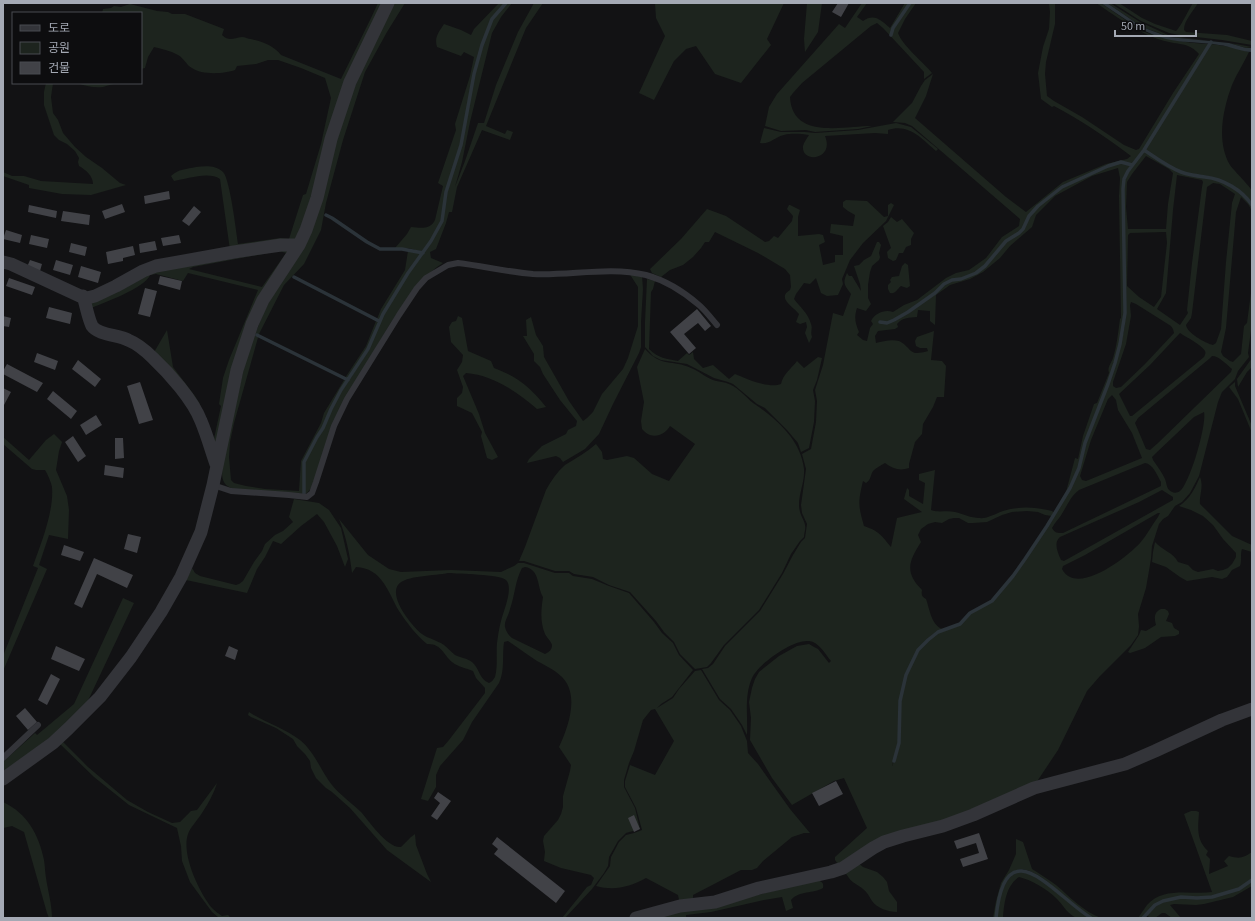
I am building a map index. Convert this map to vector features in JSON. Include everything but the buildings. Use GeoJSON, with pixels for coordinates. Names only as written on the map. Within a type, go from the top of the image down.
{"type":"FeatureCollection","features":[{"type":"Feature","properties":{"kind":"street"},"geometry":{"type":"LineString","coordinates":[[3,779],[37,755],[69,728],[100,697],[131,657],[161,612],[181,578],[201,532],[213,485],[237,370],[252,324],[263,300],[299,245],[306,230],[317,198],[331,139],[350,82],[388,3]]}},
{"type":"Feature","properties":{"kind":"street"},"geometry":{"type":"LineString","coordinates":[[3,262],[18,267],[87,298],[95,296],[143,271],[156,266],[281,245],[299,245]]}},
{"type":"Feature","properties":{"kind":"street"},"geometry":{"type":"LineString","coordinates":[[84,296],[92,325],[96,330],[127,339],[138,345],[153,357],[182,391],[201,420],[216,466]]}},
{"type":"Feature","properties":{"kind":"street"},"geometry":{"type":"LineString","coordinates":[[636,918],[680,906],[715,902],[759,888],[843,868],[884,842],[943,826],[1042,786],[1125,764],[1222,720],[1252,709]]}},
{"type":"Feature","properties":{"kind":"lane"},"geometry":{"type":"LineString","coordinates":[[213,485],[231,490],[307,497],[312,493],[334,426],[347,399],[417,288],[426,278],[448,265],[458,263],[533,274],[620,272],[645,275],[672,287],[699,305],[717,325]]}},
{"type":"Feature","properties":{"kind":"lane"},"geometry":{"type":"LineString","coordinates":[[3,758],[38,725]]}},
{"type":"Feature","properties":{"kind":"green space"},"geometry":{"type":"Polygon","coordinates":[[[378,3],[383,3],[308,210],[294,243],[230,250],[220,179],[204,176],[174,181],[171,176],[180,171],[196,167],[210,166],[217,168],[223,172],[228,184],[238,244],[280,238],[289,239],[303,195],[306,194],[321,144],[331,98],[325,78],[278,60],[268,60],[256,64],[237,66],[235,70],[225,72],[201,72],[190,67],[178,55],[154,47],[148,57],[145,68],[142,69],[142,12],[102,12],[103,9],[114,6],[121,7],[130,4],[172,14],[185,14],[224,29],[222,35],[227,38],[232,39],[243,37],[264,43],[271,46],[281,55],[341,79],[378,3]]]}},
{"type":"Feature","properties":{"kind":"green space"},"geometry":{"type":"Polygon","coordinates":[[[394,3],[405,3],[365,72],[343,140],[326,203],[321,230],[304,264],[284,285],[259,334],[230,442],[229,457],[231,480],[234,483],[246,486],[265,489],[299,491],[301,461],[321,423],[324,413],[344,380],[346,381],[303,462],[303,494],[234,489],[226,485],[222,478],[223,461],[247,354],[338,137],[365,60],[394,3]]]}},
{"type":"Feature","properties":{"kind":"green space"},"geometry":{"type":"Polygon","coordinates":[[[499,3],[505,3],[492,18],[481,45],[473,74],[460,145],[446,192],[442,221],[423,252],[408,248],[395,248],[411,227],[428,227],[435,220],[443,186],[438,183],[456,130],[455,124],[470,76],[474,57],[464,52],[461,56],[437,47],[436,40],[438,35],[444,24],[471,35],[474,29],[499,3]]]}},
{"type":"Feature","properties":{"kind":"green space"},"geometry":{"type":"Polygon","coordinates":[[[507,3],[512,3],[501,17],[492,33],[455,187],[478,123],[484,123],[496,85],[518,32],[534,3],[543,3],[526,28],[486,126],[505,134],[507,130],[513,132],[510,140],[482,130],[457,187],[452,212],[449,212],[436,249],[430,252],[431,258],[443,263],[416,285],[390,324],[345,399],[312,487],[305,494],[304,462],[317,437],[324,428],[331,410],[342,391],[369,350],[383,315],[409,273],[432,241],[443,221],[447,192],[461,145],[475,74],[483,45],[493,19],[507,3]]]}},
{"type":"Feature","properties":{"kind":"green space"},"geometry":{"type":"Polygon","coordinates":[[[655,3],[784,3],[767,39],[771,45],[741,83],[715,74],[696,46],[686,49],[674,61],[654,100],[639,93],[665,36],[656,18],[655,3]]]}},
{"type":"Feature","properties":{"kind":"green space"},"geometry":{"type":"Polygon","coordinates":[[[807,3],[822,3],[818,32],[805,52],[804,39],[807,3]]]}},
{"type":"Feature","properties":{"kind":"green space"},"geometry":{"type":"Polygon","coordinates":[[[862,3],[867,3],[857,17],[863,21],[871,18],[877,18],[890,28],[905,3],[909,3],[892,28],[892,35],[893,28],[911,3],[916,3],[905,19],[898,33],[908,48],[932,73],[924,79],[924,72],[877,23],[871,26],[802,83],[790,97],[793,111],[800,120],[809,125],[821,128],[872,126],[858,129],[815,132],[806,130],[781,131],[765,126],[769,107],[777,94],[839,24],[845,28],[862,3]]]}},
{"type":"Feature","properties":{"kind":"green space"},"geometry":{"type":"Polygon","coordinates":[[[1049,3],[1055,3],[1055,24],[1046,62],[1045,74],[1047,96],[1124,145],[1136,150],[1139,149],[1199,54],[1189,46],[1159,39],[1140,31],[1096,3],[1101,3],[1140,30],[1156,36],[1191,43],[1209,44],[1140,154],[1132,164],[1121,161],[1107,165],[1061,186],[1038,205],[1028,216],[1023,228],[1018,233],[1005,240],[984,266],[976,272],[952,280],[944,284],[938,290],[894,319],[887,322],[879,322],[887,323],[895,321],[936,294],[945,285],[952,281],[961,280],[977,273],[985,267],[1006,241],[1019,234],[1024,229],[1030,217],[1039,206],[1062,188],[1108,167],[1121,163],[1131,165],[1123,178],[1122,188],[1124,313],[1120,344],[1107,384],[1084,443],[1079,467],[1066,492],[1075,458],[1078,459],[1083,436],[1094,404],[1097,403],[1109,373],[1109,367],[1114,353],[1121,318],[1120,178],[1118,168],[1092,176],[1055,196],[1036,215],[1032,227],[1010,246],[1000,258],[983,272],[970,279],[950,285],[936,295],[935,325],[930,321],[930,311],[918,310],[917,317],[904,319],[897,324],[898,327],[895,329],[878,331],[875,336],[876,343],[896,340],[911,351],[921,353],[928,351],[927,348],[920,348],[916,346],[915,341],[917,337],[934,331],[931,360],[942,361],[946,366],[944,397],[937,397],[923,424],[922,434],[915,442],[909,468],[897,469],[885,463],[873,471],[868,482],[866,483],[863,481],[859,504],[864,526],[880,534],[891,547],[897,518],[922,512],[904,499],[907,488],[909,490],[909,496],[923,504],[925,483],[919,480],[919,474],[935,470],[931,510],[952,511],[982,518],[1009,509],[1021,508],[1040,509],[1052,511],[1054,513],[1052,516],[1038,512],[1012,512],[987,522],[973,523],[968,523],[959,518],[954,518],[942,523],[935,522],[928,524],[921,529],[918,535],[921,542],[911,561],[911,572],[916,584],[922,590],[922,596],[926,599],[935,624],[942,629],[932,635],[922,645],[905,675],[899,701],[898,743],[892,766],[900,743],[901,701],[906,676],[919,651],[928,640],[938,632],[960,625],[971,614],[992,601],[1014,576],[1048,526],[1071,488],[1080,468],[1086,444],[1109,384],[1121,344],[1126,313],[1123,189],[1126,177],[1144,151],[1176,171],[1188,175],[1208,178],[1228,185],[1242,194],[1251,205],[1252,211],[1241,197],[1236,212],[1226,328],[1221,352],[1223,356],[1233,362],[1241,354],[1244,326],[1247,323],[1252,285],[1252,323],[1248,353],[1249,357],[1238,371],[1235,379],[1222,392],[1218,402],[1199,476],[1190,493],[1182,502],[1175,506],[1168,516],[1159,524],[1152,546],[1146,588],[1138,614],[1138,635],[1131,645],[1087,691],[1058,750],[1036,783],[838,864],[835,857],[867,828],[844,778],[834,781],[792,805],[772,778],[750,740],[751,718],[749,702],[755,679],[759,672],[779,656],[797,646],[809,644],[818,649],[829,663],[831,661],[819,646],[813,642],[802,641],[786,648],[761,666],[752,678],[748,692],[747,735],[731,709],[720,699],[702,669],[708,668],[713,664],[725,646],[760,611],[801,542],[805,538],[807,524],[802,513],[801,505],[806,469],[802,454],[811,449],[816,422],[817,401],[815,390],[823,365],[833,313],[843,316],[851,294],[845,284],[847,273],[849,276],[852,276],[861,291],[854,266],[859,265],[871,256],[877,242],[879,242],[881,245],[879,253],[880,257],[879,260],[872,266],[868,285],[868,298],[871,304],[866,311],[857,308],[855,314],[859,332],[857,335],[863,340],[867,341],[870,328],[873,324],[871,321],[875,316],[884,311],[893,312],[904,305],[917,300],[946,278],[956,273],[969,270],[986,258],[1002,237],[1019,226],[1020,219],[912,126],[905,123],[893,122],[912,103],[925,80],[933,74],[926,96],[915,118],[1006,197],[1026,212],[1063,182],[1106,164],[1127,159],[1131,156],[1084,123],[1054,106],[1052,107],[1041,99],[1038,73],[1043,47],[1049,29],[1049,3]],[[1146,156],[1127,182],[1126,207],[1128,229],[1166,229],[1173,173],[1169,169],[1146,156]],[[1177,175],[1166,293],[1157,309],[1180,325],[1188,313],[1187,310],[1203,182],[1202,180],[1177,175]],[[1213,183],[1207,187],[1191,318],[1186,325],[1190,331],[1206,342],[1213,345],[1216,343],[1221,329],[1232,203],[1235,194],[1220,184],[1213,183]],[[1166,232],[1130,233],[1128,235],[1127,286],[1139,297],[1154,307],[1161,297],[1167,243],[1166,232]],[[1131,302],[1131,316],[1126,344],[1113,382],[1113,386],[1116,388],[1121,387],[1145,364],[1174,333],[1173,329],[1171,326],[1131,302]],[[1180,333],[1150,365],[1119,394],[1130,416],[1132,416],[1204,357],[1205,351],[1180,333]],[[1212,356],[1138,418],[1135,423],[1146,449],[1150,450],[1231,372],[1232,369],[1220,359],[1212,356]],[[1112,395],[1108,399],[1091,440],[1080,476],[1082,480],[1086,481],[1142,458],[1132,433],[1118,410],[1116,400],[1112,395]],[[1204,412],[1194,417],[1152,457],[1164,476],[1169,489],[1174,493],[1180,491],[1184,486],[1193,466],[1197,453],[1203,428],[1204,412]],[[1145,463],[1076,492],[1052,528],[1054,531],[1063,533],[1161,486],[1161,482],[1153,468],[1145,463]],[[1162,490],[1058,539],[1056,545],[1061,560],[1064,561],[1173,500],[1173,497],[1162,490]],[[1160,513],[1063,566],[1062,569],[1069,576],[1079,579],[1090,577],[1102,572],[1114,565],[1140,543],[1160,513]]]}},
{"type":"Feature","properties":{"kind":"green space"},"geometry":{"type":"Polygon","coordinates":[[[1107,3],[1110,3],[1140,22],[1168,35],[1222,42],[1170,37],[1142,27],[1107,3]]]}},
{"type":"Feature","properties":{"kind":"green space"},"geometry":{"type":"Polygon","coordinates":[[[1113,3],[1119,3],[1142,18],[1176,31],[1193,3],[1198,3],[1185,23],[1184,30],[1186,32],[1227,35],[1252,41],[1252,45],[1169,33],[1141,21],[1113,3]]]}},
{"type":"Feature","properties":{"kind":"green space"},"geometry":{"type":"Polygon","coordinates":[[[1230,43],[1236,44],[1252,47],[1246,48],[1230,43]]]}},
{"type":"Feature","properties":{"kind":"green space"},"geometry":{"type":"Polygon","coordinates":[[[1211,44],[1232,47],[1249,52],[1229,94],[1222,125],[1222,135],[1223,146],[1230,165],[1252,191],[1252,203],[1244,193],[1226,182],[1213,177],[1186,173],[1178,170],[1145,150],[1211,44]]]}},
{"type":"Feature","properties":{"kind":"green space"},"geometry":{"type":"Polygon","coordinates":[[[46,84],[53,84],[51,97],[53,113],[58,120],[63,133],[75,147],[120,183],[126,185],[91,195],[62,194],[29,188],[29,185],[3,176],[3,172],[12,176],[24,176],[41,181],[93,184],[92,178],[89,174],[79,166],[79,158],[75,151],[54,135],[44,105],[46,84]]]}},
{"type":"Feature","properties":{"kind":"green space"},"geometry":{"type":"Polygon","coordinates":[[[80,84],[113,84],[103,87],[80,84]]]}},
{"type":"Feature","properties":{"kind":"green space"},"geometry":{"type":"Polygon","coordinates":[[[896,123],[911,127],[938,149],[936,151],[915,133],[909,130],[896,128],[888,130],[888,134],[875,133],[825,136],[827,144],[826,150],[817,157],[812,157],[804,152],[803,145],[809,135],[787,134],[766,143],[760,143],[764,128],[781,132],[815,133],[858,130],[896,123]]]}},
{"type":"Feature","properties":{"kind":"green space"},"geometry":{"type":"Polygon","coordinates":[[[846,200],[867,201],[884,217],[888,216],[888,205],[891,203],[894,205],[886,221],[863,243],[850,260],[842,279],[843,284],[838,295],[827,296],[821,293],[816,278],[810,284],[804,283],[796,294],[794,299],[806,313],[812,326],[812,337],[809,343],[805,333],[807,327],[806,322],[800,324],[796,322],[799,314],[785,299],[786,293],[791,287],[790,275],[785,269],[758,253],[715,232],[709,242],[705,242],[693,257],[683,265],[670,270],[661,277],[652,273],[650,269],[681,239],[707,209],[726,216],[765,242],[769,241],[774,236],[778,238],[792,221],[793,216],[787,209],[789,205],[800,210],[798,217],[798,236],[823,235],[825,242],[819,245],[823,265],[835,262],[835,255],[843,255],[843,236],[830,233],[831,224],[853,226],[855,215],[843,207],[843,202],[846,200]]]}},
{"type":"Feature","properties":{"kind":"green space"},"geometry":{"type":"Polygon","coordinates":[[[891,217],[897,222],[902,219],[914,233],[911,239],[911,245],[906,247],[903,253],[899,253],[896,260],[893,261],[888,258],[887,252],[891,248],[883,226],[891,217]]]}},
{"type":"Feature","properties":{"kind":"green space"},"geometry":{"type":"Polygon","coordinates":[[[290,249],[273,278],[214,454],[212,448],[221,406],[219,404],[223,378],[258,290],[188,273],[183,281],[156,274],[150,275],[147,280],[132,290],[89,309],[88,300],[148,273],[290,249]],[[279,251],[189,269],[262,287],[286,253],[279,251]]]}},
{"type":"Feature","properties":{"kind":"green space"},"geometry":{"type":"Polygon","coordinates":[[[408,251],[421,254],[407,272],[379,320],[377,319],[381,309],[405,270],[408,251]]]}},
{"type":"Feature","properties":{"kind":"green space"},"geometry":{"type":"Polygon","coordinates":[[[905,263],[908,265],[910,286],[907,288],[901,286],[895,292],[890,293],[888,285],[891,282],[890,280],[892,277],[899,276],[902,266],[905,263]]]}},
{"type":"Feature","properties":{"kind":"green space"},"geometry":{"type":"Polygon","coordinates":[[[629,273],[642,276],[641,347],[599,434],[585,449],[563,462],[556,456],[527,463],[542,446],[566,434],[568,430],[576,426],[577,421],[560,400],[540,367],[534,361],[534,354],[523,336],[527,336],[526,320],[531,317],[536,335],[543,346],[544,357],[569,401],[583,421],[593,412],[602,394],[623,369],[638,326],[638,287],[629,273]]]}},
{"type":"Feature","properties":{"kind":"green space"},"geometry":{"type":"Polygon","coordinates":[[[647,279],[655,281],[651,292],[649,349],[659,356],[678,361],[687,353],[689,355],[693,352],[694,359],[703,368],[713,365],[729,379],[735,374],[758,383],[770,385],[781,384],[785,374],[797,361],[804,368],[818,357],[822,358],[813,390],[815,401],[814,422],[809,448],[801,452],[798,443],[765,408],[757,404],[733,384],[714,378],[687,364],[661,360],[653,356],[645,347],[647,279]]]}},
{"type":"Feature","properties":{"kind":"green space"},"geometry":{"type":"Polygon","coordinates":[[[458,316],[462,318],[468,351],[491,361],[494,368],[523,383],[546,407],[537,409],[504,385],[486,377],[466,373],[463,376],[479,414],[485,433],[498,457],[492,460],[487,458],[481,436],[482,432],[472,413],[457,406],[457,398],[462,393],[463,387],[457,370],[462,362],[463,355],[451,342],[449,327],[452,322],[456,321],[458,316]]]}},
{"type":"Feature","properties":{"kind":"green space"},"geometry":{"type":"Polygon","coordinates":[[[376,321],[378,322],[368,349],[348,379],[345,378],[366,346],[376,321]]]}},
{"type":"Feature","properties":{"kind":"green space"},"geometry":{"type":"Polygon","coordinates":[[[167,330],[173,367],[195,396],[200,404],[202,412],[153,354],[167,330]]]}},
{"type":"Feature","properties":{"kind":"green space"},"geometry":{"type":"Polygon","coordinates":[[[645,349],[657,359],[684,365],[694,369],[710,379],[736,388],[772,417],[787,432],[798,449],[804,469],[804,478],[799,505],[805,526],[804,537],[791,554],[782,573],[759,610],[724,645],[707,667],[695,669],[680,654],[674,642],[630,592],[609,585],[593,577],[574,574],[569,571],[555,571],[524,561],[519,561],[546,490],[552,480],[565,465],[596,444],[602,452],[603,459],[607,460],[627,456],[634,458],[652,474],[669,481],[695,444],[670,426],[667,430],[656,436],[649,435],[642,429],[641,421],[644,402],[637,367],[645,349]]]}},
{"type":"Feature","properties":{"kind":"green space"},"geometry":{"type":"Polygon","coordinates":[[[1252,358],[1252,367],[1247,372],[1238,387],[1237,379],[1252,358]]]}},
{"type":"Feature","properties":{"kind":"green space"},"geometry":{"type":"Polygon","coordinates":[[[1235,382],[1235,386],[1252,426],[1252,433],[1238,399],[1229,387],[1235,382]]]}},
{"type":"Feature","properties":{"kind":"green space"},"geometry":{"type":"Polygon","coordinates":[[[54,434],[62,442],[56,470],[67,496],[69,510],[68,539],[49,535],[39,565],[47,569],[3,671],[3,656],[38,568],[33,566],[49,517],[52,485],[45,470],[32,469],[3,444],[3,437],[29,460],[46,440],[54,434]]]}},
{"type":"Feature","properties":{"kind":"green space"},"geometry":{"type":"Polygon","coordinates":[[[1200,477],[1202,484],[1200,504],[1232,536],[1252,545],[1252,552],[1242,549],[1240,566],[1232,570],[1227,577],[1222,579],[1212,577],[1187,581],[1166,567],[1152,562],[1155,542],[1174,556],[1178,562],[1188,565],[1193,570],[1198,572],[1213,569],[1218,571],[1223,570],[1232,564],[1236,557],[1236,553],[1213,525],[1203,516],[1179,506],[1189,497],[1200,477]]]}},
{"type":"Feature","properties":{"kind":"green space"},"geometry":{"type":"Polygon","coordinates":[[[294,499],[319,503],[329,510],[341,528],[348,559],[345,567],[337,546],[324,522],[317,514],[281,544],[273,541],[257,569],[247,593],[186,580],[192,568],[195,573],[200,576],[236,585],[243,581],[265,544],[293,522],[289,517],[294,499]]]}},
{"type":"Feature","properties":{"kind":"green space"},"geometry":{"type":"Polygon","coordinates":[[[339,519],[368,555],[389,569],[401,572],[451,570],[501,572],[518,563],[524,563],[555,573],[569,573],[573,576],[592,579],[629,593],[662,633],[673,643],[679,655],[693,670],[672,697],[657,708],[673,698],[695,671],[701,670],[719,700],[730,710],[741,726],[747,741],[748,753],[810,833],[804,833],[792,837],[763,861],[757,868],[752,870],[741,870],[693,895],[693,900],[680,904],[678,895],[646,878],[628,886],[616,888],[596,886],[610,866],[611,857],[619,842],[626,835],[642,830],[636,808],[625,787],[625,781],[630,765],[655,775],[674,741],[655,709],[651,710],[643,720],[624,780],[624,787],[635,808],[640,829],[626,833],[618,841],[609,857],[608,866],[604,873],[592,889],[565,918],[562,918],[587,887],[591,885],[594,878],[591,875],[561,868],[544,861],[544,836],[558,820],[561,814],[563,807],[563,796],[571,765],[559,747],[566,731],[571,712],[570,693],[567,684],[555,671],[508,641],[504,642],[503,668],[499,683],[472,722],[463,740],[440,766],[436,775],[436,787],[428,801],[421,799],[437,748],[443,747],[449,740],[485,693],[485,688],[476,678],[473,671],[454,664],[439,647],[432,644],[427,644],[419,637],[399,611],[383,582],[378,576],[365,568],[356,567],[352,573],[339,519]],[[522,568],[518,578],[512,604],[505,622],[505,627],[509,636],[545,654],[550,651],[552,645],[545,634],[542,625],[541,611],[543,597],[536,575],[530,568],[522,568]],[[448,573],[407,579],[402,582],[398,585],[396,591],[399,604],[413,625],[422,634],[441,643],[455,655],[472,662],[483,679],[489,683],[495,677],[496,673],[497,643],[500,624],[507,600],[509,589],[508,584],[506,580],[502,578],[448,573]]]}},
{"type":"Feature","properties":{"kind":"green space"},"geometry":{"type":"Polygon","coordinates":[[[123,598],[134,603],[85,707],[74,719],[3,774],[3,762],[35,733],[37,735],[74,704],[123,598]]]}},
{"type":"Feature","properties":{"kind":"green space"},"geometry":{"type":"Polygon","coordinates":[[[1161,609],[1168,611],[1169,614],[1166,621],[1172,623],[1174,628],[1179,631],[1179,634],[1175,636],[1161,637],[1145,648],[1130,653],[1128,652],[1141,630],[1146,631],[1156,625],[1155,616],[1161,609]]]}},
{"type":"Feature","properties":{"kind":"green space"},"geometry":{"type":"Polygon","coordinates":[[[249,712],[288,732],[300,740],[313,755],[332,785],[361,812],[379,834],[390,844],[401,847],[415,834],[416,845],[431,882],[387,850],[350,808],[316,778],[311,768],[310,761],[293,739],[276,728],[251,717],[248,715],[249,712]]]}},
{"type":"Feature","properties":{"kind":"green space"},"geometry":{"type":"Polygon","coordinates":[[[62,741],[88,767],[127,800],[172,823],[180,822],[191,811],[197,810],[217,783],[209,802],[188,834],[186,842],[187,852],[192,872],[207,901],[212,908],[222,916],[228,915],[231,918],[218,917],[212,912],[190,882],[182,861],[181,846],[177,828],[129,805],[94,777],[59,743],[62,741]]]}},
{"type":"Feature","properties":{"kind":"green space"},"geometry":{"type":"Polygon","coordinates":[[[3,802],[19,812],[31,826],[39,842],[44,860],[52,918],[49,918],[47,913],[24,832],[12,826],[3,828],[3,802]]]}},
{"type":"Feature","properties":{"kind":"green space"},"geometry":{"type":"Polygon","coordinates":[[[1191,811],[1199,812],[1198,823],[1201,843],[1208,851],[1206,855],[1210,859],[1209,874],[1228,866],[1224,861],[1229,856],[1241,857],[1252,852],[1252,879],[1239,888],[1212,896],[1181,896],[1163,900],[1155,905],[1142,918],[1138,918],[1147,905],[1161,895],[1178,892],[1212,892],[1184,814],[1191,811]]]}},
{"type":"Feature","properties":{"kind":"green space"},"geometry":{"type":"Polygon","coordinates":[[[1016,839],[1023,842],[1032,869],[1056,885],[1083,908],[1101,918],[1093,918],[1088,915],[1037,874],[1026,870],[1018,870],[1011,873],[1002,886],[996,918],[993,918],[1001,883],[1016,854],[1016,839]]]}},
{"type":"Feature","properties":{"kind":"green space"},"geometry":{"type":"Polygon","coordinates":[[[858,863],[863,867],[877,872],[887,882],[889,891],[897,902],[897,912],[886,910],[877,906],[864,890],[849,879],[845,872],[858,863]]]}},
{"type":"Feature","properties":{"kind":"green space"},"geometry":{"type":"Polygon","coordinates":[[[1019,871],[1038,877],[1090,918],[1074,917],[1049,892],[1039,885],[1019,877],[1011,885],[1006,895],[1003,918],[997,918],[1000,898],[1005,884],[1013,874],[1019,871]]]}},
{"type":"Feature","properties":{"kind":"green space"},"geometry":{"type":"Polygon","coordinates":[[[818,880],[822,883],[823,888],[798,895],[791,900],[793,908],[786,911],[782,897],[711,912],[686,915],[686,918],[647,918],[737,900],[818,880]]]}},
{"type":"Feature","properties":{"kind":"green space"},"geometry":{"type":"Polygon","coordinates":[[[1252,881],[1252,886],[1233,897],[1204,904],[1170,905],[1181,918],[1172,918],[1165,913],[1162,913],[1155,918],[1150,918],[1147,915],[1156,906],[1164,901],[1181,897],[1197,899],[1212,897],[1239,890],[1252,881]]]}},
{"type":"Feature","properties":{"kind":"shaded area"},"geometry":{"type":"Polygon","coordinates":[[[1101,3],[1107,3],[1142,27],[1169,37],[1229,43],[1246,48],[1252,48],[1252,52],[1207,43],[1177,41],[1161,38],[1134,25],[1101,3]]]}},
{"type":"Feature","properties":{"kind":"waterway"},"geometry":{"type":"LineString","coordinates":[[304,494],[304,462],[323,428],[341,390],[368,349],[383,314],[408,273],[431,241],[442,221],[446,192],[461,145],[474,74],[482,45],[492,19],[506,3]]}},
{"type":"Feature","properties":{"kind":"waterway"},"geometry":{"type":"LineString","coordinates":[[891,35],[893,28],[910,3]]}},
{"type":"Feature","properties":{"kind":"waterway"},"geometry":{"type":"LineString","coordinates":[[894,761],[899,743],[900,701],[906,675],[918,650],[938,632],[960,624],[970,613],[992,601],[1013,576],[1047,526],[1070,488],[1079,468],[1085,443],[1115,363],[1125,313],[1124,179],[1128,171],[1144,150],[1211,42]]}},
{"type":"Feature","properties":{"kind":"waterway"},"geometry":{"type":"LineString","coordinates":[[1144,150],[1176,170],[1212,178],[1232,186],[1252,205]]}},
{"type":"Feature","properties":{"kind":"waterway"},"geometry":{"type":"LineString","coordinates":[[880,322],[887,323],[908,312],[935,293],[944,284],[976,273],[985,266],[1006,241],[1023,229],[1029,216],[1038,206],[1062,187],[1108,166],[1121,162],[1132,165]]}},
{"type":"Feature","properties":{"kind":"waterway"},"geometry":{"type":"LineString","coordinates":[[326,215],[380,249],[402,249],[423,253]]}},
{"type":"Feature","properties":{"kind":"waterway"},"geometry":{"type":"LineString","coordinates":[[294,277],[379,321]]}},
{"type":"Feature","properties":{"kind":"waterway"},"geometry":{"type":"LineString","coordinates":[[257,335],[348,380]]}},
{"type":"Feature","properties":{"kind":"waterway"},"geometry":{"type":"LineString","coordinates":[[996,918],[1001,890],[1009,876],[1020,871],[1033,874],[1047,883],[1091,918]]}},
{"type":"Feature","properties":{"kind":"waterway"},"geometry":{"type":"LineString","coordinates":[[1143,918],[1155,905],[1163,901],[1181,897],[1212,897],[1239,889],[1252,880]]}}]}
